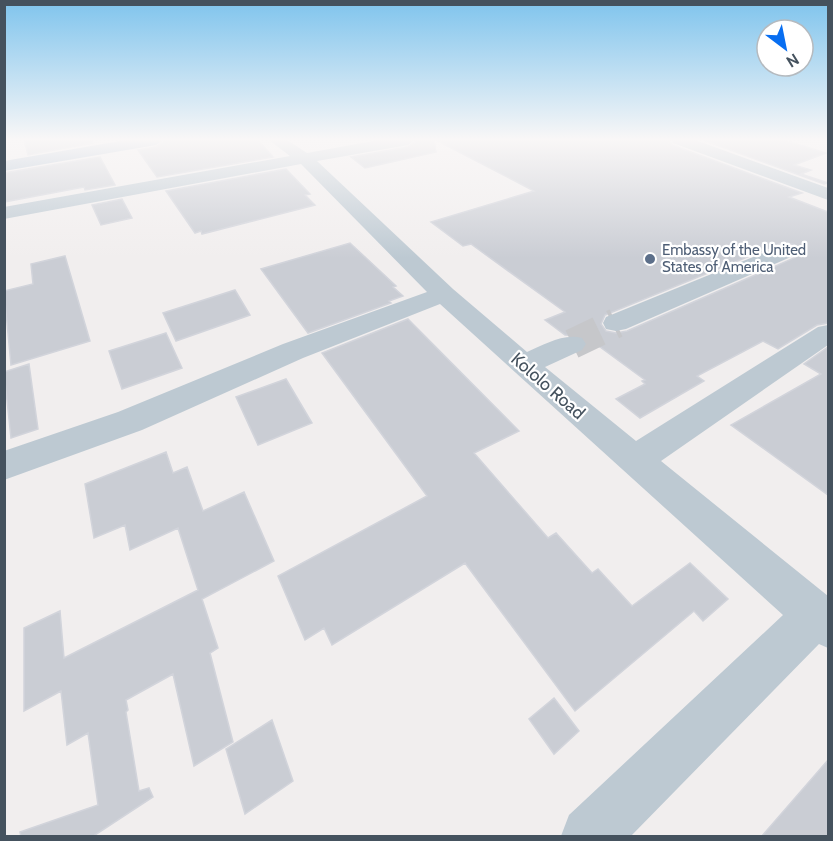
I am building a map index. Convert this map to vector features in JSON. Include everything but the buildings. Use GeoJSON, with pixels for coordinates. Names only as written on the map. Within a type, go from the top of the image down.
{"type":"FeatureCollection","features":[{"type":"Feature","properties":{"kind":"street"},"geometry":{"type":"LineString","coordinates":[[4,213],[192,179]]}},
{"type":"Feature","properties":{"kind":"street","name":"Kololo Road"},"geometry":{"type":"LineString","coordinates":[[326,179],[444,294],[523,365],[822,620]]}},
{"type":"Feature","properties":{"kind":"street"},"geometry":{"type":"LineString","coordinates":[[787,179],[828,194]]}},
{"type":"Feature","properties":{"kind":"street"},"geometry":{"type":"LineString","coordinates":[[616,323],[784,251]]}},
{"type":"Feature","properties":{"kind":"street"},"geometry":{"type":"LineString","coordinates":[[4,466],[130,421],[293,351],[444,294]]}},
{"type":"Feature","properties":{"kind":"street"},"geometry":{"type":"LineString","coordinates":[[635,460],[828,333]]}},
{"type":"Feature","properties":{"kind":"street"},"geometry":{"type":"LineString","coordinates":[[523,365],[572,344]]}},
{"type":"Feature","properties":{"kind":"street"},"geometry":{"type":"LineString","coordinates":[[590,837],[822,620]]}},
{"type":"Feature","properties":{"kind":"tunnel"},"geometry":{"type":"LineString","coordinates":[[572,344],[616,323]]}},
{"type":"Feature","properties":{"kind":"place","name":"Embassy of the United States of America"},"geometry":{"type":"Point","coordinates":[650,259]}}]}
